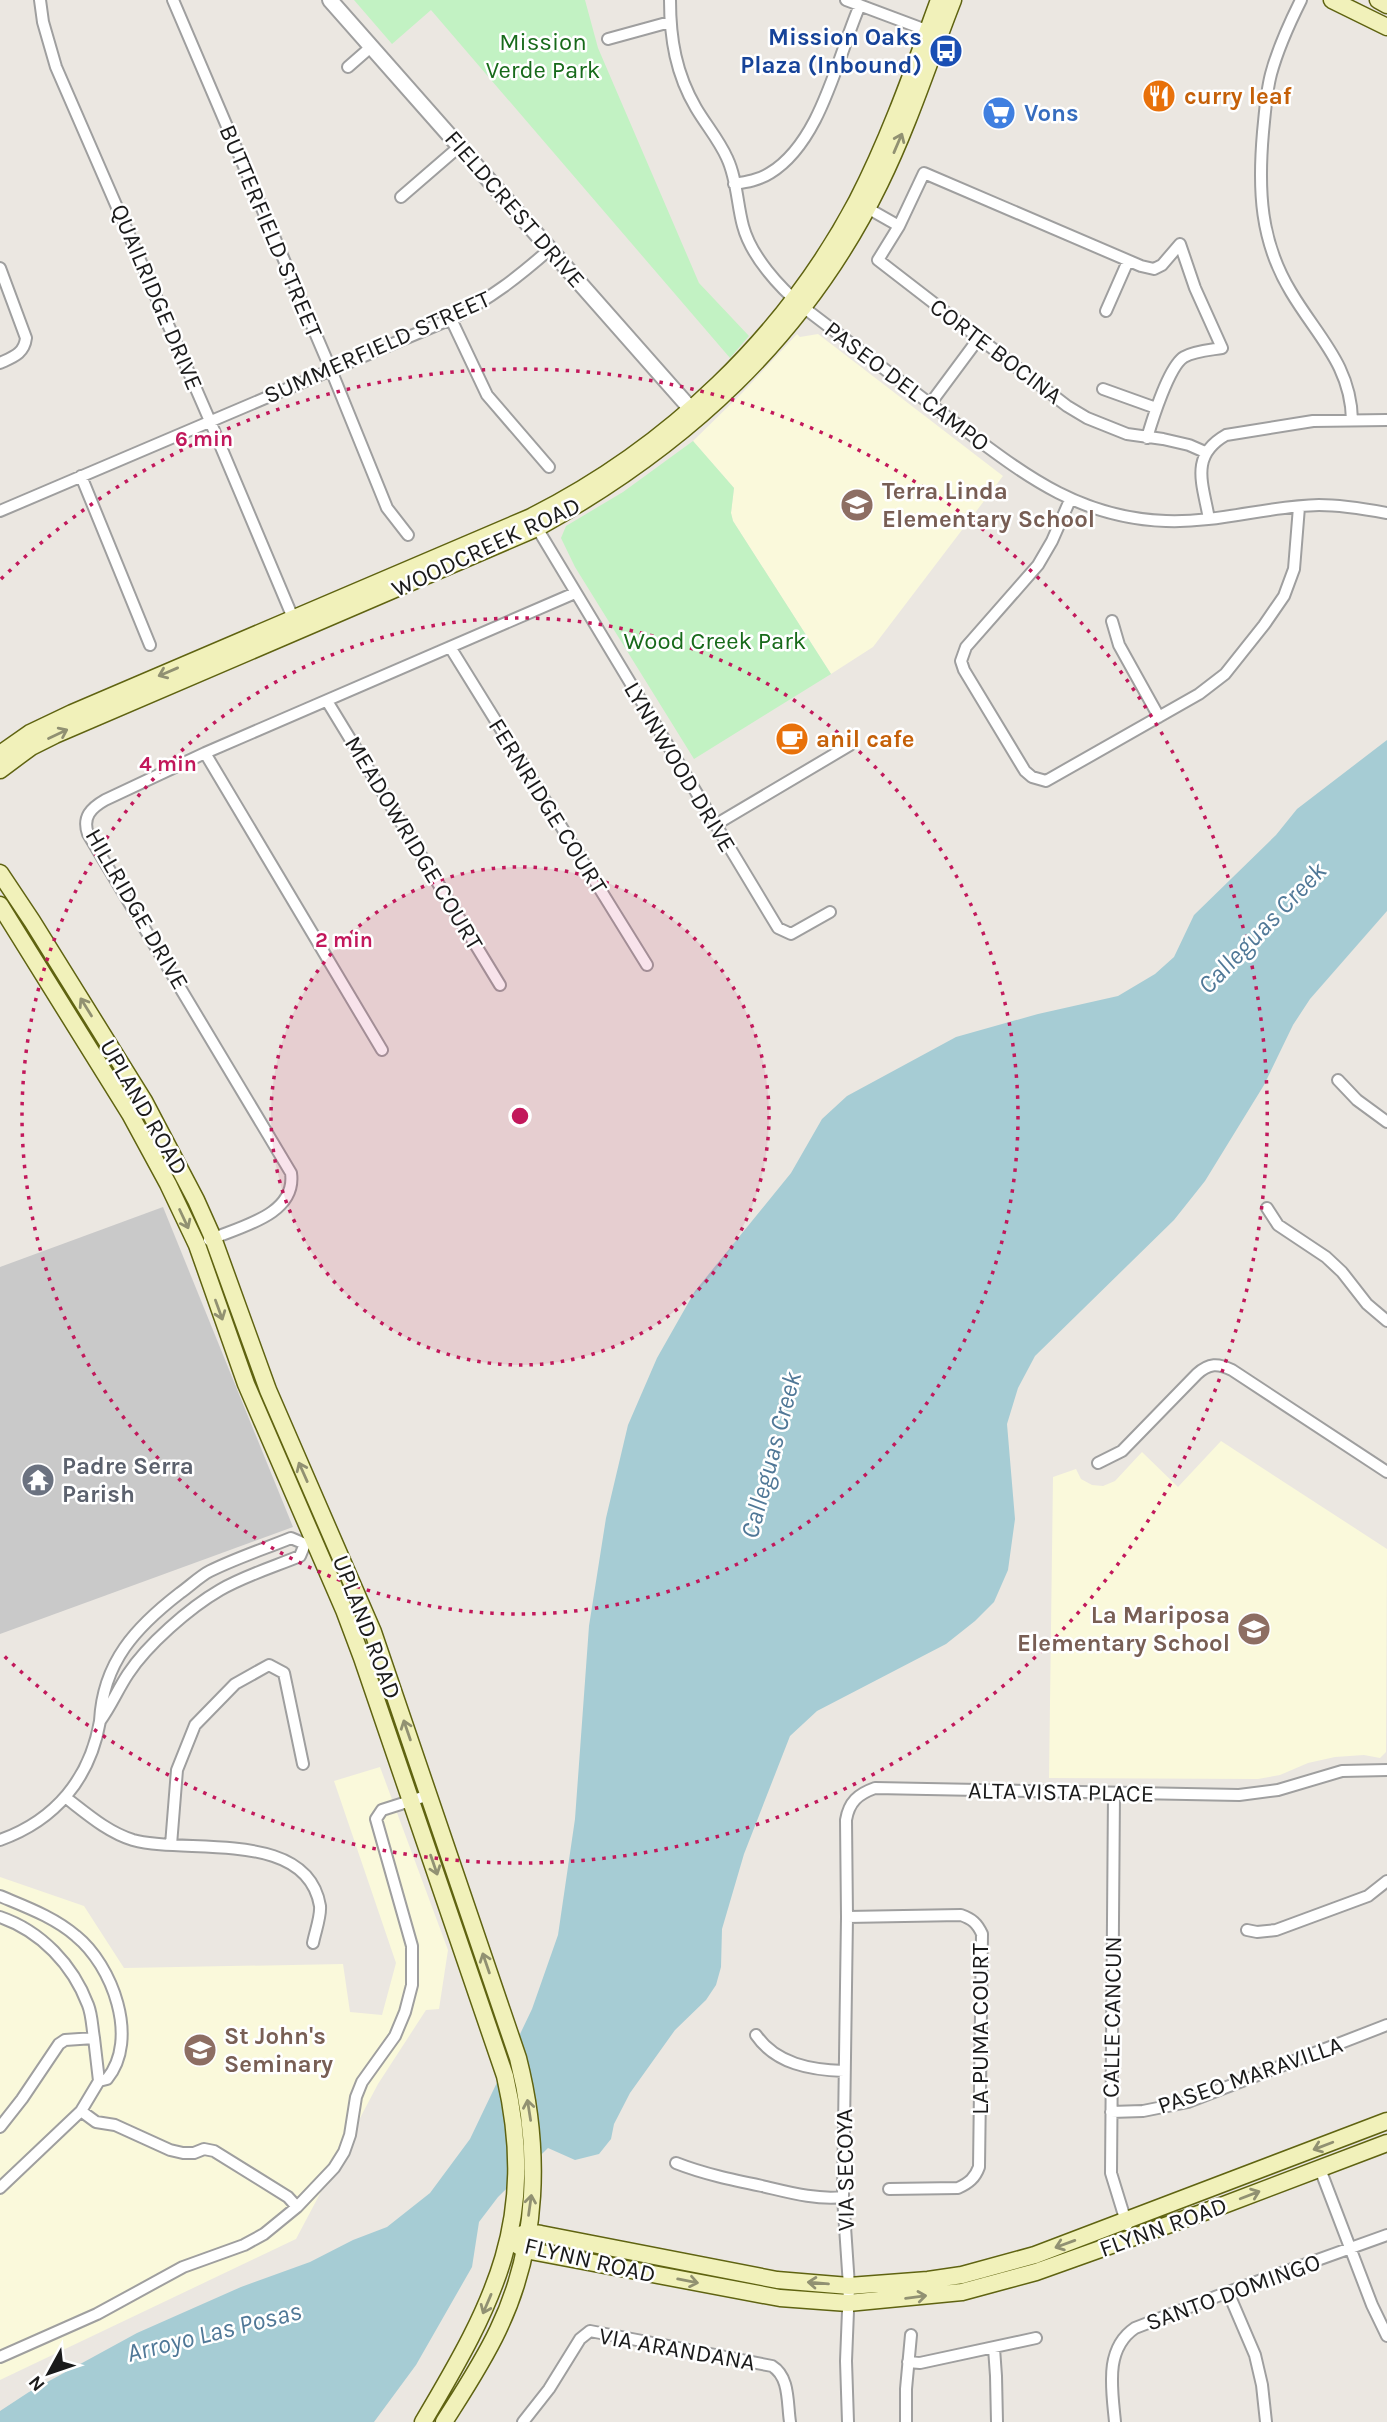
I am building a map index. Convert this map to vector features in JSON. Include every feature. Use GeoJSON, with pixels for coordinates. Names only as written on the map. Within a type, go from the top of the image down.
{"type":"FeatureCollection","features":[{"type":"Feature","properties":{"kind":"main road","name":"WOODCREEK ROAD"},"geometry":{"type":"LineString","coordinates":[[0,770],[22,753],[55,735],[295,625],[607,488],[754,365],[798,303],[847,244],[862,205],[896,149],[934,33],[939,0]]}},
{"type":"Feature","properties":{"kind":"main road","name":"WOODCREEK ROAD"},"geometry":{"type":"LineString","coordinates":[[934,33],[953,0]]}},
{"type":"Feature","properties":{"kind":"main road"},"geometry":{"type":"LineString","coordinates":[[1332,0],[1387,27]]}},
{"type":"Feature","properties":{"kind":"main road"},"geometry":{"type":"LineString","coordinates":[[1378,0],[1387,5]]}},
{"type":"Feature","properties":{"kind":"main road","name":"WOODCREEK ROAD"},"geometry":{"type":"LineString","coordinates":[[0,754],[51,722],[295,625]]}},
{"type":"Feature","properties":{"kind":"main road","name":"UPLAND ROAD"},"geometry":{"type":"LineString","coordinates":[[0,873],[144,1101],[173,1152],[213,1238],[268,1390],[373,1632],[508,2028],[529,2106],[533,2154],[525,2250],[499,2328],[444,2422]]}},
{"type":"Feature","properties":{"kind":"main road","name":"UPLAND ROAD"},"geometry":{"type":"LineString","coordinates":[[0,905],[130,1114],[197,1245],[246,1384],[344,1610],[496,2044],[514,2117],[516,2191],[510,2240],[498,2279],[475,2331],[423,2422]]}},
{"type":"Feature","properties":{"kind":"main road","name":"FLYNN ROAD"},"geometry":{"type":"LineString","coordinates":[[510,2240],[527,2232],[776,2280],[849,2286],[897,2284],[962,2275],[1035,2255],[1387,2121]]}},
{"type":"Feature","properties":{"kind":"main road","name":"FLYNN ROAD"},"geometry":{"type":"LineString","coordinates":[[510,2240],[525,2250],[780,2298],[848,2303],[962,2292],[1037,2272],[1387,2143]]}},
{"type":"Feature","properties":{"kind":"street","name":"QUAILRIDGE DRIVE"},"geometry":{"type":"LineString","coordinates":[[40,0],[43,22],[56,67],[210,421],[295,625]]}},
{"type":"Feature","properties":{"kind":"street","name":"BUTTERFIELD STREET"},"geometry":{"type":"LineString","coordinates":[[173,0],[387,508],[408,535]]}},
{"type":"Feature","properties":{"kind":"street","name":"FIELDCREST DRIVE"},"geometry":{"type":"LineString","coordinates":[[330,0],[696,414]]}},
{"type":"Feature","properties":{"kind":"street","name":"PASEO DEL CAMPO"},"geometry":{"type":"LineString","coordinates":[[670,0],[675,55],[686,91],[729,161],[743,228],[750,244],[798,303],[1030,478],[1070,500],[1100,511],[1147,520],[1209,519],[1319,505],[1387,513]]}},
{"type":"Feature","properties":{"kind":"street"},"geometry":{"type":"LineString","coordinates":[[846,0],[934,33]]}},
{"type":"Feature","properties":{"kind":"street"},"geometry":{"type":"LineString","coordinates":[[877,11],[881,0]]}},
{"type":"Feature","properties":{"kind":"street"},"geometry":{"type":"LineString","coordinates":[[1301,0],[1270,76],[1260,172],[1260,201],[1281,275],[1339,365],[1349,386],[1352,420]]}},
{"type":"Feature","properties":{"kind":"street"},"geometry":{"type":"LineString","coordinates":[[734,184],[769,174],[791,157],[807,137],[860,5]]}},
{"type":"Feature","properties":{"kind":"street"},"geometry":{"type":"LineString","coordinates":[[608,39],[670,22]]}},
{"type":"Feature","properties":{"kind":"street"},"geometry":{"type":"LineString","coordinates":[[348,67],[372,46]]}},
{"type":"Feature","properties":{"kind":"street"},"geometry":{"type":"LineString","coordinates":[[401,197],[460,146]]}},
{"type":"Feature","properties":{"kind":"street"},"geometry":{"type":"LineString","coordinates":[[862,205],[899,226],[924,173],[1128,261],[1154,269],[1162,265],[1180,244],[1195,288],[1222,348],[1196,353],[1177,363],[1156,408],[1147,438]]}},
{"type":"Feature","properties":{"kind":"street","name":"CORTE BOCINA"},"geometry":{"type":"LineString","coordinates":[[899,226],[878,260],[1087,418],[1127,435],[1189,445],[1205,452]]}},
{"type":"Feature","properties":{"kind":"street","name":"SUMMERFIELD STREET"},"geometry":{"type":"LineString","coordinates":[[0,511],[451,319],[485,301],[517,279],[550,249]]}},
{"type":"Feature","properties":{"kind":"street"},"geometry":{"type":"LineString","coordinates":[[1106,311],[1128,261]]}},
{"type":"Feature","properties":{"kind":"street"},"geometry":{"type":"LineString","coordinates":[[0,268],[26,338],[25,345],[17,355],[0,363]]}},
{"type":"Feature","properties":{"kind":"street"},"geometry":{"type":"LineString","coordinates":[[451,319],[487,395],[549,467]]}},
{"type":"Feature","properties":{"kind":"street"},"geometry":{"type":"LineString","coordinates":[[930,404],[979,338]]}},
{"type":"Feature","properties":{"kind":"street"},"geometry":{"type":"LineString","coordinates":[[1103,389],[1156,408]]}},
{"type":"Feature","properties":{"kind":"street"},"geometry":{"type":"LineString","coordinates":[[1209,519],[1202,460],[1205,452],[1226,435],[1313,421],[1387,420]]}},
{"type":"Feature","properties":{"kind":"street"},"geometry":{"type":"LineString","coordinates":[[80,477],[150,645]]}},
{"type":"Feature","properties":{"kind":"street"},"geometry":{"type":"LineString","coordinates":[[1070,500],[1038,565],[966,647],[961,661],[1025,771],[1040,780],[1053,779],[1206,689],[1224,674],[1284,596],[1294,569],[1299,507]]}},
{"type":"Feature","properties":{"kind":"street","name":"LYNNWOOD DRIVE"},"geometry":{"type":"LineString","coordinates":[[534,522],[778,928],[791,934],[798,932],[830,912]]}},
{"type":"Feature","properties":{"kind":"street","name":"HILLRIDGE DRIVE"},"geometry":{"type":"LineString","coordinates":[[197,1245],[257,1220],[282,1203],[289,1196],[293,1185],[291,1173],[88,834],[86,821],[92,808],[205,753],[575,593]]}},
{"type":"Feature","properties":{"kind":"street"},"geometry":{"type":"LineString","coordinates":[[1112,621],[1119,645],[1159,717]]}},
{"type":"Feature","properties":{"kind":"street","name":"FERNRIDGE COURT"},"geometry":{"type":"LineString","coordinates":[[450,647],[647,965]]}},
{"type":"Feature","properties":{"kind":"street","name":"MEADOWRIDGE COURT"},"geometry":{"type":"LineString","coordinates":[[327,701],[500,985]]}},
{"type":"Feature","properties":{"kind":"street"},"geometry":{"type":"LineString","coordinates":[[715,825],[850,744]]}},
{"type":"Feature","properties":{"kind":"street"},"geometry":{"type":"LineString","coordinates":[[205,753],[382,1050]]}},
{"type":"Feature","properties":{"kind":"street"},"geometry":{"type":"LineString","coordinates":[[1338,1080],[1357,1100],[1387,1122]]}},
{"type":"Feature","properties":{"kind":"street"},"geometry":{"type":"LineString","coordinates":[[1267,1208],[1278,1225],[1326,1256],[1367,1304],[1387,1321]]}},
{"type":"Feature","properties":{"kind":"street"},"geometry":{"type":"LineString","coordinates":[[1098,1463],[1122,1451],[1205,1367],[1221,1365],[1387,1472]]}},
{"type":"Feature","properties":{"kind":"street"},"geometry":{"type":"LineString","coordinates":[[0,1840],[30,1826],[73,1790],[88,1764],[96,1741],[101,1697],[113,1665],[131,1639],[156,1612],[209,1571],[291,1538],[305,1545],[300,1556],[218,1591],[172,1626],[148,1648],[127,1675],[100,1721]]}},
{"type":"Feature","properties":{"kind":"street"},"geometry":{"type":"LineString","coordinates":[[171,1844],[177,1770],[195,1725],[235,1684],[269,1665],[284,1673],[303,1764]]}},
{"type":"Feature","properties":{"kind":"street","name":"ALTA VISTA PLACE"},"geometry":{"type":"LineString","coordinates":[[847,1917],[846,1820],[851,1804],[862,1792],[875,1788],[1253,1794],[1278,1790],[1342,1771],[1387,1770]]}},
{"type":"Feature","properties":{"kind":"street","name":"CALLE CANCUN"},"geometry":{"type":"LineString","coordinates":[[1114,1793],[1111,2173],[1131,2238]]}},
{"type":"Feature","properties":{"kind":"street"},"geometry":{"type":"LineString","coordinates":[[0,2357],[97,2314],[183,2267],[244,2245],[264,2234],[297,2207],[334,2168],[350,2135],[356,2097],[362,2082],[395,2036],[412,1984],[412,1946],[376,1819],[382,1810],[429,1795]]}},
{"type":"Feature","properties":{"kind":"street"},"geometry":{"type":"LineString","coordinates":[[65,1797],[100,1825],[132,1840],[257,1850],[293,1864],[312,1883],[320,1908],[313,1943]]}},
{"type":"Feature","properties":{"kind":"street"},"geometry":{"type":"LineString","coordinates":[[1247,1930],[1276,1930],[1368,1896],[1387,1881]]}},
{"type":"Feature","properties":{"kind":"street"},"geometry":{"type":"LineString","coordinates":[[0,1896],[62,1926],[77,1937],[103,1967],[118,2007],[123,2030],[115,2070],[107,2080],[99,2081]]}},
{"type":"Feature","properties":{"kind":"street","name":"LA PUMA COURT"},"geometry":{"type":"LineString","coordinates":[[847,1917],[961,1915],[971,1918],[982,1934],[979,2167],[969,2183],[958,2188],[889,2189]]}},
{"type":"Feature","properties":{"kind":"street"},"geometry":{"type":"LineString","coordinates":[[0,1917],[33,1935],[66,1963],[89,2007],[99,2081],[81,2111],[0,2188]]}},
{"type":"Feature","properties":{"kind":"street","name":"VIA SECOYA"},"geometry":{"type":"LineString","coordinates":[[847,1917],[843,2197],[849,2286],[846,2361],[848,2422]]}},
{"type":"Feature","properties":{"kind":"street","name":"PASEO MARAVILLA"},"geometry":{"type":"LineString","coordinates":[[1111,2112],[1143,2111],[1188,2102],[1387,2025]]}},
{"type":"Feature","properties":{"kind":"street"},"geometry":{"type":"LineString","coordinates":[[756,2035],[763,2046],[780,2059],[827,2070],[844,2071]]}},
{"type":"Feature","properties":{"kind":"street"},"geometry":{"type":"LineString","coordinates":[[0,2127],[59,2043],[65,2040],[94,2038]]}},
{"type":"Feature","properties":{"kind":"street"},"geometry":{"type":"LineString","coordinates":[[81,2111],[96,2122],[115,2125],[170,2150],[183,2153],[204,2149],[214,2151],[288,2197],[297,2207]]}},
{"type":"Feature","properties":{"kind":"street"},"geometry":{"type":"LineString","coordinates":[[676,2163],[699,2172],[795,2194],[826,2199],[843,2197]]}},
{"type":"Feature","properties":{"kind":"street"},"geometry":{"type":"LineString","coordinates":[[1320,2169],[1372,2305],[1387,2336]]}},
{"type":"Feature","properties":{"kind":"street","name":"SANTO DOMINGO"},"geometry":{"type":"LineString","coordinates":[[1115,2422],[1114,2352],[1119,2342],[1135,2328],[1387,2235]]}},
{"type":"Feature","properties":{"kind":"street"},"geometry":{"type":"LineString","coordinates":[[1228,2292],[1255,2356],[1262,2385],[1266,2422]]}},
{"type":"Feature","properties":{"kind":"street","name":"VIA ARANDANA"},"geometry":{"type":"LineString","coordinates":[[523,2422],[549,2389],[580,2339],[590,2331],[772,2366],[785,2382],[790,2422]]}},
{"type":"Feature","properties":{"kind":"street"},"geometry":{"type":"LineString","coordinates":[[906,2422],[911,2335]]}},
{"type":"Feature","properties":{"kind":"street"},"geometry":{"type":"LineString","coordinates":[[908,2362],[920,2363],[1036,2338]]}},
{"type":"Feature","properties":{"kind":"street"},"geometry":{"type":"LineString","coordinates":[[993,2348],[997,2422]]}},
{"type":"Feature","properties":{"kind":"shaded area","name":"Terra Linda Elementary School"},"geometry":{"type":"Polygon","coordinates":[[[797,334],[800,337],[818,334],[1003,476],[873,647],[831,674],[733,521],[731,513],[734,488],[693,441],[797,334]]]}},
{"type":"Feature","properties":{"kind":"shaded area"},"geometry":{"type":"Polygon","coordinates":[[[163,1207],[293,1527],[0,1634],[0,1267],[163,1207]]]}},
{"type":"Feature","properties":{"kind":"shaded area"},"geometry":{"type":"Polygon","coordinates":[[[1221,1441],[1387,1549],[1386,1752],[1380,1758],[1364,1755],[1335,1757],[1308,1763],[1280,1775],[1258,1779],[1049,1778],[1053,1477],[1076,1469],[1081,1479],[1092,1485],[1103,1486],[1115,1481],[1142,1452],[1178,1487],[1221,1441]]]}},
{"type":"Feature","properties":{"kind":"shaded area","name":"St John's Seminary"},"geometry":{"type":"Polygon","coordinates":[[[380,1767],[448,1950],[439,2009],[426,2010],[378,2084],[296,2239],[0,2380],[0,1877],[84,1906],[124,1968],[343,1964],[350,2012],[382,2015],[396,1963],[334,1781],[380,1767]]]}},
{"type":"Feature","properties":{"kind":"green space","name":"Mission Verde Park"},"geometry":{"type":"Polygon","coordinates":[[[354,0],[585,0],[598,48],[699,283],[749,336],[730,358],[431,10],[392,44],[354,0]]]}},
{"type":"Feature","properties":{"kind":"green space","name":"Wood Creek Park"},"geometry":{"type":"Polygon","coordinates":[[[693,441],[734,488],[731,513],[733,521],[831,674],[694,759],[575,567],[561,538],[566,526],[623,492],[693,441]]]}},
{"type":"Feature","properties":{"kind":"water"},"geometry":{"type":"Polygon","coordinates":[[[1387,740],[1387,911],[1310,999],[1293,1025],[1264,1085],[1205,1181],[1174,1220],[1035,1356],[1018,1388],[1007,1424],[1015,1519],[1008,1570],[994,1602],[946,1644],[817,1711],[790,1736],[744,1854],[722,1929],[721,1967],[716,1985],[706,2000],[675,2030],[630,2093],[614,2124],[611,2139],[599,2154],[575,2160],[548,2148],[498,2197],[479,2222],[472,2267],[416,2365],[374,2422],[0,2422],[0,2411],[29,2392],[137,2333],[241,2287],[310,2262],[353,2240],[387,2227],[430,2193],[470,2139],[532,2009],[558,1935],[575,1819],[589,1626],[606,1518],[628,1425],[657,1358],[695,1291],[791,1173],[822,1119],[847,1096],[956,1037],[1038,1014],[1118,996],[1155,974],[1174,957],[1194,915],[1276,835],[1297,809],[1387,740]]]}},
{"type":"Feature","properties":{"kind":"place","name":"Mission Oaks Plaza (Inbound)"},"geometry":{"type":"Point","coordinates":[946,51]}},
{"type":"Feature","properties":{"kind":"place","name":"curry leaf"},"geometry":{"type":"Point","coordinates":[1159,96]}},
{"type":"Feature","properties":{"kind":"place","name":"Vons"},"geometry":{"type":"Point","coordinates":[999,113]}},
{"type":"Feature","properties":{"kind":"place","name":"Terra Linda Elementary School"},"geometry":{"type":"Point","coordinates":[857,505]}},
{"type":"Feature","properties":{"kind":"place","name":"anil cafe"},"geometry":{"type":"Point","coordinates":[792,739]}},
{"type":"Feature","properties":{"kind":"place","name":"Padre Serra Parish"},"geometry":{"type":"Point","coordinates":[38,1480]}},
{"type":"Feature","properties":{"kind":"place","name":"La Mariposa Elementary School"},"geometry":{"type":"Point","coordinates":[1254,1629]}},
{"type":"Feature","properties":{"kind":"place","name":"St John's Seminary"},"geometry":{"type":"Point","coordinates":[200,2050]}},
{"type":"Feature","properties":{"kind":"water label","name":"Calleguas Creek"},"geometry":{"type":"Point","coordinates":[1262,928]}},
{"type":"Feature","properties":{"kind":"water label","name":"Calleguas Creek"},"geometry":{"type":"Point","coordinates":[771,1455]}},
{"type":"Feature","properties":{"kind":"water label","name":"Arroyo Las Posas"},"geometry":{"type":"Point","coordinates":[214,2332]}}]}
